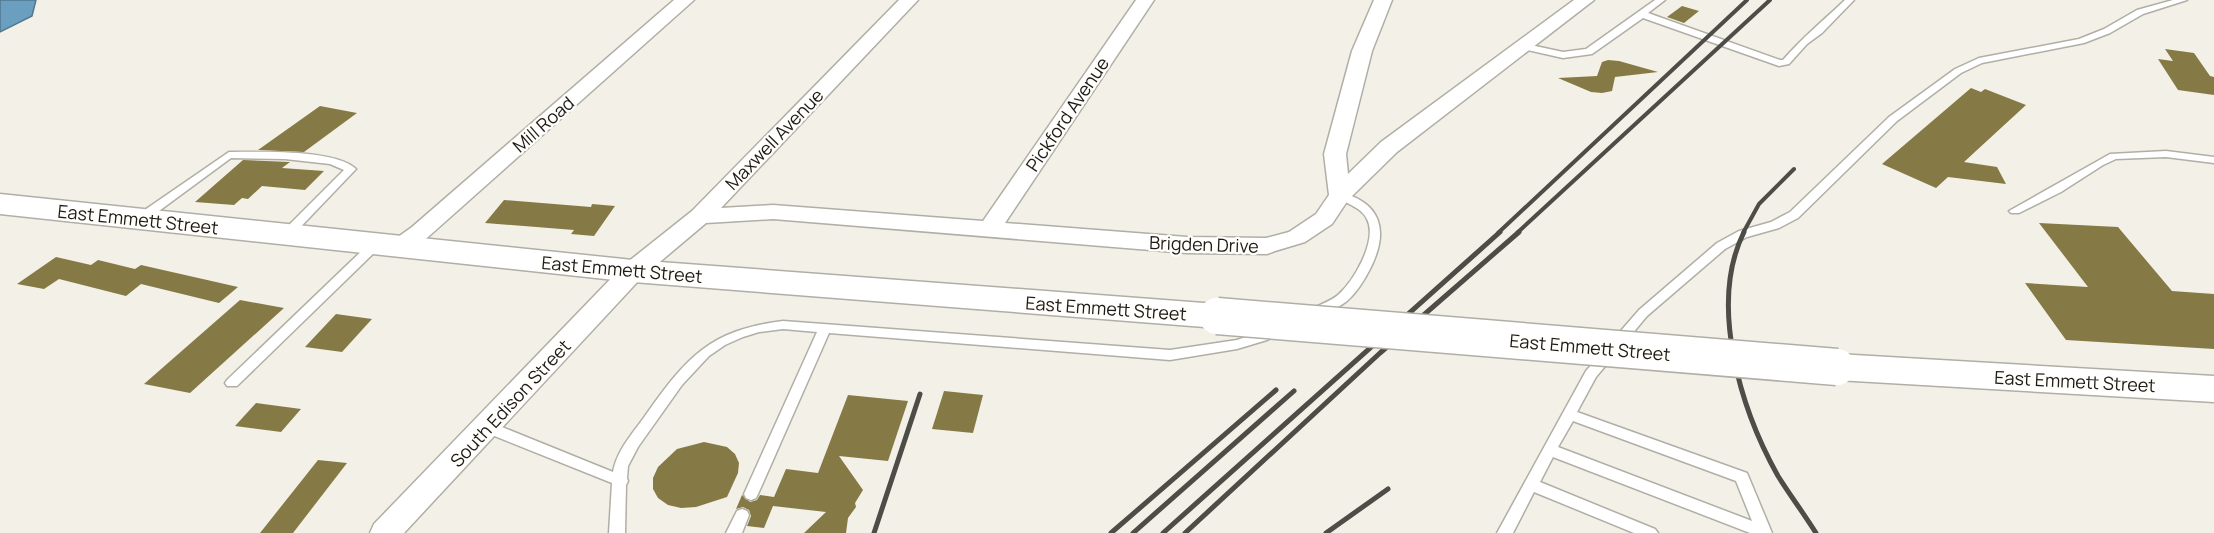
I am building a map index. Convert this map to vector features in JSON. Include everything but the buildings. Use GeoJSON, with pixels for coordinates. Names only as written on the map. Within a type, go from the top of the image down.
{"type":"FeatureCollection","features":[{"type":"Feature","properties":{"kind":"street","name":"Mill Road"},"geometry":{"type":"LineString","coordinates":[[387,246],[420,232],[685,0]]}},
{"type":"Feature","properties":{"kind":"street","name":"Maxwell Avenue"},"geometry":{"type":"LineString","coordinates":[[633,271],[700,216],[909,0]]}},
{"type":"Feature","properties":{"kind":"street","name":"Pickford Avenue"},"geometry":{"type":"LineString","coordinates":[[989,229],[1146,0]]}},
{"type":"Feature","properties":{"kind":"street"},"geometry":{"type":"LineString","coordinates":[[1340,195],[1335,154],[1362,51],[1383,0]]}},
{"type":"Feature","properties":{"kind":"street","name":"Brigden Drive"},"geometry":{"type":"LineString","coordinates":[[700,216],[773,212],[1187,245],[1267,246],[1297,237],[1324,219],[1340,195],[1389,147],[1526,47],[1585,0]]}},
{"type":"Feature","properties":{"kind":"street","name":"East Emmett Street"},"geometry":{"type":"LineString","coordinates":[[0,204],[633,271],[1837,367],[2214,390]]}},
{"type":"Feature","properties":{"kind":"street","name":"South Edison Street"},"geometry":{"type":"LineString","coordinates":[[385,533],[633,271]]}},
{"type":"Feature","properties":{"kind":"lane"},"geometry":{"type":"LineString","coordinates":[[1643,0],[1658,2]]}},
{"type":"Feature","properties":{"kind":"lane"},"geometry":{"type":"LineString","coordinates":[[1641,14],[1779,63],[1786,62],[1804,42],[1819,32],[1850,0]]}},
{"type":"Feature","properties":{"kind":"lane"},"geometry":{"type":"LineString","coordinates":[[1505,533],[1591,374],[1643,313],[1720,246],[1743,234],[1775,225],[1794,214],[1893,119],[1958,71],[1979,61],[2081,41],[2107,32],[2140,12],[2183,0]]}},
{"type":"Feature","properties":{"kind":"lane"},"geometry":{"type":"LineString","coordinates":[[1526,47],[1563,55],[1588,52],[1658,2]]}},
{"type":"Feature","properties":{"kind":"lane"},"geometry":{"type":"LineString","coordinates":[[2015,211],[2057,190],[2114,156],[2166,154],[2214,160]]}},
{"type":"Feature","properties":{"kind":"lane"},"geometry":{"type":"LineString","coordinates":[[139,220],[229,155],[285,156],[332,161],[351,169],[285,235]]}},
{"type":"Feature","properties":{"kind":"lane"},"geometry":{"type":"LineString","coordinates":[[617,533],[622,461],[683,372],[719,342],[742,331],[764,326],[825,328],[1170,355],[1227,348],[1251,342],[1339,301],[1345,296],[1370,260],[1376,225],[1373,218],[1358,204],[1340,195]]}},
{"type":"Feature","properties":{"kind":"lane"},"geometry":{"type":"LineString","coordinates":[[232,383],[387,246]]}},
{"type":"Feature","properties":{"kind":"lane"},"geometry":{"type":"LineString","coordinates":[[751,494],[825,328]]}},
{"type":"Feature","properties":{"kind":"lane"},"geometry":{"type":"LineString","coordinates":[[1569,414],[1743,477],[1764,532]]}},
{"type":"Feature","properties":{"kind":"lane"},"geometry":{"type":"LineString","coordinates":[[487,427],[621,481]]}},
{"type":"Feature","properties":{"kind":"lane"},"geometry":{"type":"LineString","coordinates":[[1550,450],[1764,532]]}},
{"type":"Feature","properties":{"kind":"lane"},"geometry":{"type":"LineString","coordinates":[[1532,485],[1650,533]]}},
{"type":"Feature","properties":{"kind":"lane"},"geometry":{"type":"LineString","coordinates":[[734,533],[742,515]]}},
{"type":"Feature","properties":{"kind":"water"},"geometry":{"type":"Polygon","coordinates":[[[0,0],[36,0],[32,16],[0,32],[0,0]]]}},
{"type":"Feature","properties":{"kind":"railway"},"geometry":{"type":"LineString","coordinates":[[1498,233],[1747,0]]}},
{"type":"Feature","properties":{"kind":"railway"},"geometry":{"type":"LineString","coordinates":[[1517,233],[1770,0]]}},
{"type":"Feature","properties":{"kind":"railway"},"geometry":{"type":"LineString","coordinates":[[1743,233],[1759,204],[1794,169]]}},
{"type":"Feature","properties":{"kind":"railway"},"geometry":{"type":"LineString","coordinates":[[1163,533],[1500,232]]}},
{"type":"Feature","properties":{"kind":"railway"},"geometry":{"type":"LineString","coordinates":[[1185,533],[1380,353],[1519,232]]}},
{"type":"Feature","properties":{"kind":"railway"},"geometry":{"type":"LineString","coordinates":[[1744,232],[1734,260],[1729,291],[1729,323],[1741,389],[1764,450],[1778,476],[1816,533]]}},
{"type":"Feature","properties":{"kind":"railway"},"geometry":{"type":"LineString","coordinates":[[1111,533],[1276,390]]}},
{"type":"Feature","properties":{"kind":"railway"},"geometry":{"type":"LineString","coordinates":[[1133,533],[1294,391]]}},
{"type":"Feature","properties":{"kind":"railway"},"geometry":{"type":"LineString","coordinates":[[874,533],[920,394]]}},
{"type":"Feature","properties":{"kind":"railway"},"geometry":{"type":"LineString","coordinates":[[1326,533],[1388,489]]}}]}
